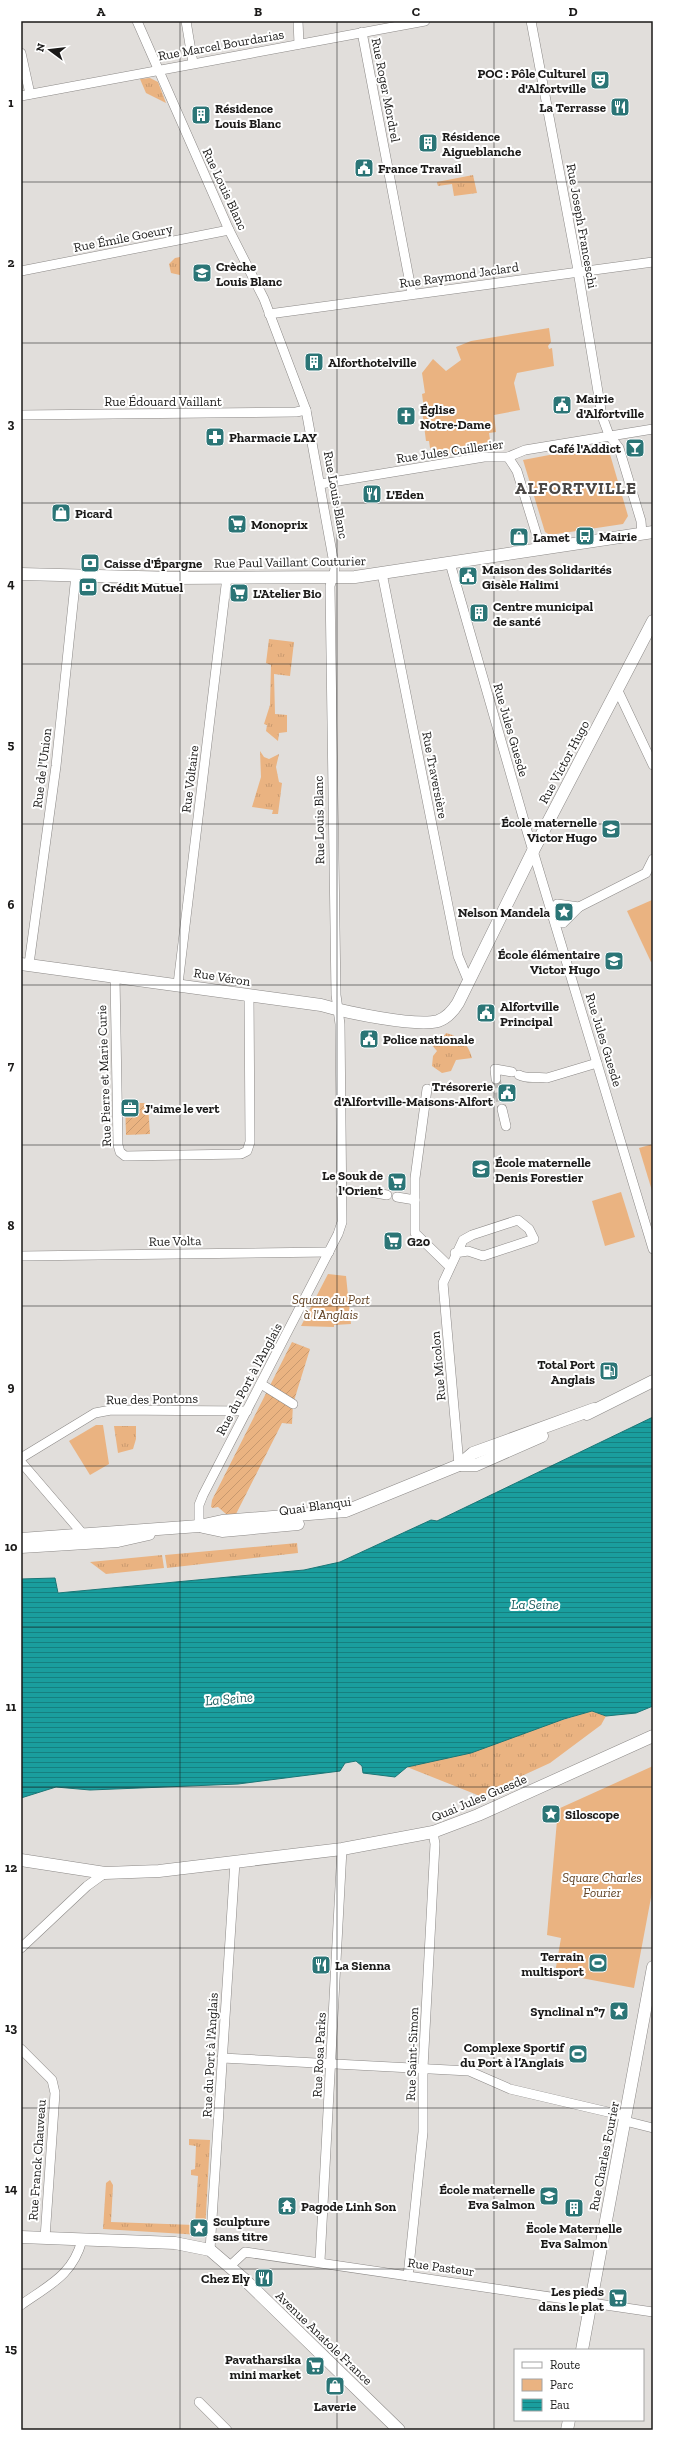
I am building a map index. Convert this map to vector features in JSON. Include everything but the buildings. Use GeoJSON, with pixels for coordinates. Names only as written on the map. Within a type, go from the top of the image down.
{"type":"FeatureCollection","features":[{"type":"Feature","properties":{"kind":"main road","name":"Rue Paul Vaillant Couturier"},"geometry":{"type":"LineString","coordinates":[[21,574],[333,577],[382,573],[648,533]]}},
{"type":"Feature","properties":{"kind":"main road","name":"Rue Victor Hugo"},"geometry":{"type":"LineString","coordinates":[[418,1022],[429,1022],[446,1017],[453,1011],[534,850],[618,691],[653,621]]}},
{"type":"Feature","properties":{"kind":"main road","name":"Rue Véron"},"geometry":{"type":"LineString","coordinates":[[25,964],[321,1005],[418,1022]]}},
{"type":"Feature","properties":{"kind":"main road","name":"Quai Blanqui"},"geometry":{"type":"LineString","coordinates":[[21,1539],[82,1533],[199,1526],[222,1520],[346,1511],[459,1465],[476,1464],[578,1421],[594,1409],[653,1381]]}},
{"type":"Feature","properties":{"kind":"main road","name":"Quai Blanqui"},"geometry":{"type":"LineString","coordinates":[[21,1547],[118,1541],[180,1527]]}},
{"type":"Feature","properties":{"kind":"main road","name":"Quai Jules Guesde"},"geometry":{"type":"LineString","coordinates":[[105,1873],[158,1871],[342,1849],[433,1832],[478,1815],[653,1736]]}},
{"type":"Feature","properties":{"kind":"main road"},"geometry":{"type":"LineString","coordinates":[[21,1860],[105,1873]]}},
{"type":"Feature","properties":{"kind":"main road","name":"Rue Charles Fourier"},"geometry":{"type":"LineString","coordinates":[[582,2349],[653,1967]]}},
{"type":"Feature","properties":{"kind":"main road"},"geometry":{"type":"LineString","coordinates":[[21,2237],[175,2243],[210,2250]]}},
{"type":"Feature","properties":{"kind":"main road","name":"Avenue Anatole France"},"geometry":{"type":"LineString","coordinates":[[210,2250],[230,2266],[399,2430]]}},
{"type":"Feature","properties":{"kind":"street","name":"Rue Louis Blanc"},"geometry":{"type":"LineString","coordinates":[[136,21],[229,230],[269,314],[306,410],[335,569],[330,586],[331,748],[338,1009]]}},
{"type":"Feature","properties":{"kind":"street"},"geometry":{"type":"LineString","coordinates":[[186,21],[193,63]]}},
{"type":"Feature","properties":{"kind":"street"},"geometry":{"type":"LineString","coordinates":[[298,21],[299,44]]}},
{"type":"Feature","properties":{"kind":"street","name":"Rue Marcel Bourdarias"},"geometry":{"type":"LineString","coordinates":[[26,95],[362,32],[378,25],[425,21]]}},
{"type":"Feature","properties":{"kind":"street","name":"Rue Joseph Franceschi"},"geometry":{"type":"LineString","coordinates":[[531,21],[578,271],[602,416],[609,435],[619,448],[641,521],[648,533]]}},
{"type":"Feature","properties":{"kind":"street","name":"Rue Roger Mordrel"},"geometry":{"type":"LineString","coordinates":[[362,32],[412,294]]}},
{"type":"Feature","properties":{"kind":"street"},"geometry":{"type":"LineString","coordinates":[[21,53],[26,95]]}},
{"type":"Feature","properties":{"kind":"street","name":"Rue Émile Goeury"},"geometry":{"type":"LineString","coordinates":[[21,271],[229,230]]}},
{"type":"Feature","properties":{"kind":"street","name":"Rue Raymond Jaclard"},"geometry":{"type":"LineString","coordinates":[[269,314],[653,262]]}},
{"type":"Feature","properties":{"kind":"street","name":"Rue Édouard Vaillant"},"geometry":{"type":"LineString","coordinates":[[21,415],[296,412],[306,410]]}},
{"type":"Feature","properties":{"kind":"street","name":"Rue Jules Cuillerier"},"geometry":{"type":"LineString","coordinates":[[320,484],[484,457],[508,457],[525,450],[609,435],[653,429]]}},
{"type":"Feature","properties":{"kind":"street"},"geometry":{"type":"LineString","coordinates":[[508,457],[517,471],[542,549]]}},
{"type":"Feature","properties":{"kind":"street","name":"Rue Jules Guesde"},"geometry":{"type":"LineString","coordinates":[[450,563],[653,1249]]}},
{"type":"Feature","properties":{"kind":"street","name":"Rue Traversière"},"geometry":{"type":"LineString","coordinates":[[382,573],[458,956],[465,968],[468,980]]}},
{"type":"Feature","properties":{"kind":"street","name":"Rue de l'Union"},"geometry":{"type":"LineString","coordinates":[[25,964],[56,766],[76,574]]}},
{"type":"Feature","properties":{"kind":"street","name":"Rue Voltaire"},"geometry":{"type":"LineString","coordinates":[[178,984],[227,577]]}},
{"type":"Feature","properties":{"kind":"street"},"geometry":{"type":"LineString","coordinates":[[618,691],[653,765]]}},
{"type":"Feature","properties":{"kind":"street"},"geometry":{"type":"LineString","coordinates":[[563,923],[579,907],[646,873],[653,859]]}},
{"type":"Feature","properties":{"kind":"street"},"geometry":{"type":"LineString","coordinates":[[557,904],[579,907]]}},
{"type":"Feature","properties":{"kind":"street","name":"Rue Pierre et Marie Curie"},"geometry":{"type":"LineString","coordinates":[[115,977],[118,1145],[120,1152],[126,1156],[241,1154],[247,1151],[250,1146],[249,995]]}},
{"type":"Feature","properties":{"kind":"street","name":"Rue du Port à l'Anglais"},"geometry":{"type":"LineString","coordinates":[[199,1526],[199,1505],[203,1495],[329,1252],[342,1222],[340,1033],[338,1009]]}},
{"type":"Feature","properties":{"kind":"street"},"geometry":{"type":"LineString","coordinates":[[496,1079],[495,1069],[516,1073],[527,1079],[539,1076],[547,1078],[597,1063]]}},
{"type":"Feature","properties":{"kind":"street"},"geometry":{"type":"LineString","coordinates":[[427,1089],[415,1178],[415,1233],[449,1266]]}},
{"type":"Feature","properties":{"kind":"street"},"geometry":{"type":"LineString","coordinates":[[502,1109],[506,1126]]}},
{"type":"Feature","properties":{"kind":"street"},"geometry":{"type":"LineString","coordinates":[[370,1192],[387,1195]]}},
{"type":"Feature","properties":{"kind":"street"},"geometry":{"type":"LineString","coordinates":[[397,1197],[415,1200]]}},
{"type":"Feature","properties":{"kind":"street","name":"Rue Micolon"},"geometry":{"type":"LineString","coordinates":[[455,1253],[468,1251],[482,1256],[534,1239],[529,1229],[518,1220],[472,1235],[463,1240],[455,1253],[443,1283],[459,1465]]}},
{"type":"Feature","properties":{"kind":"street","name":"Rue Volta"},"geometry":{"type":"LineString","coordinates":[[21,1256],[329,1252]]}},
{"type":"Feature","properties":{"kind":"street"},"geometry":{"type":"LineString","coordinates":[[261,1384],[293,1404]]}},
{"type":"Feature","properties":{"kind":"street","name":"Rue des Pontons"},"geometry":{"type":"LineString","coordinates":[[21,1458],[95,1413],[111,1410],[247,1411]]}},
{"type":"Feature","properties":{"kind":"street"},"geometry":{"type":"LineString","coordinates":[[21,1462],[82,1533]]}},
{"type":"Feature","properties":{"kind":"street","name":"Rue Saint-Simon"},"geometry":{"type":"LineString","coordinates":[[408,2276],[423,2132],[423,2068],[435,1844],[433,1832]]}},
{"type":"Feature","properties":{"kind":"street","name":"Rue Rosa Parks"},"geometry":{"type":"LineString","coordinates":[[320,2261],[342,1849]]}},
{"type":"Feature","properties":{"kind":"street","name":"Rue du Port à l'Anglais"},"geometry":{"type":"LineString","coordinates":[[210,2250],[235,1862]]}},
{"type":"Feature","properties":{"kind":"street"},"geometry":{"type":"LineString","coordinates":[[21,1948],[87,1886],[105,1873]]}},
{"type":"Feature","properties":{"kind":"street","name":"Rue Franck Chauveau"},"geometry":{"type":"LineString","coordinates":[[21,2049],[52,2080],[55,2093],[44,2238]]}},
{"type":"Feature","properties":{"kind":"street"},"geometry":{"type":"LineString","coordinates":[[222,2058],[470,2071],[510,2089],[625,2118],[653,2128]]}},
{"type":"Feature","properties":{"kind":"street"},"geometry":{"type":"LineString","coordinates":[[21,2305],[68,2269],[77,2258],[82,2240]]}},
{"type":"Feature","properties":{"kind":"street","name":"Rue Pasteur"},"geometry":{"type":"LineString","coordinates":[[230,2266],[245,2252],[320,2261],[408,2276],[653,2312]]}},
{"type":"Feature","properties":{"kind":"street"},"geometry":{"type":"LineString","coordinates":[[199,2402],[227,2430]]}},
{"type":"Feature","properties":{"kind":"green space"},"geometry":{"type":"Polygon","coordinates":[[[150,78],[158,82],[166,103],[146,93],[140,79],[150,78]]]}},
{"type":"Feature","properties":{"kind":"green space"},"geometry":{"type":"Polygon","coordinates":[[[473,175],[477,193],[454,196],[452,184],[438,186],[437,182],[473,175]]]}},
{"type":"Feature","properties":{"kind":"green space"},"geometry":{"type":"Polygon","coordinates":[[[180,257],[180,275],[171,273],[169,264],[175,258],[180,257]]]}},
{"type":"Feature","properties":{"kind":"green space"},"geometry":{"type":"Polygon","coordinates":[[[549,328],[551,342],[548,346],[549,349],[552,348],[554,366],[517,373],[514,383],[520,410],[494,415],[496,432],[489,433],[491,446],[442,456],[440,451],[430,448],[429,441],[426,441],[422,410],[424,409],[422,394],[425,393],[422,373],[433,359],[446,371],[461,360],[456,347],[471,341],[549,328]]]}},
{"type":"Feature","properties":{"kind":"green space"},"geometry":{"type":"Polygon","coordinates":[[[607,444],[628,516],[623,524],[550,535],[545,532],[523,460],[607,444]]]}},
{"type":"Feature","properties":{"kind":"green space"},"geometry":{"type":"Polygon","coordinates":[[[269,639],[294,642],[290,676],[274,674],[275,714],[287,715],[287,732],[279,733],[278,741],[266,731],[267,725],[264,724],[270,705],[271,665],[266,663],[269,639]]]}},
{"type":"Feature","properties":{"kind":"green space"},"geometry":{"type":"Polygon","coordinates":[[[260,751],[264,757],[269,759],[279,754],[276,767],[279,782],[282,783],[278,814],[272,814],[273,810],[252,807],[261,777],[260,751]]]}},
{"type":"Feature","properties":{"kind":"green space"},"geometry":{"type":"Polygon","coordinates":[[[652,900],[653,961],[651,962],[627,911],[652,900]]]}},
{"type":"Feature","properties":{"kind":"green space"},"geometry":{"type":"Polygon","coordinates":[[[446,1033],[463,1041],[472,1058],[456,1060],[451,1071],[442,1073],[432,1066],[433,1056],[437,1051],[429,1042],[436,1038],[435,1037],[445,1035],[446,1033]]]}},
{"type":"Feature","properties":{"kind":"green space"},"geometry":{"type":"Polygon","coordinates":[[[125,1103],[146,1103],[148,1105],[150,1134],[126,1135],[125,1103]]]}},
{"type":"Feature","properties":{"kind":"green space"},"geometry":{"type":"Polygon","coordinates":[[[653,1144],[653,1194],[639,1148],[653,1144]]]}},
{"type":"Feature","properties":{"kind":"green space"},"geometry":{"type":"Polygon","coordinates":[[[621,1192],[635,1237],[605,1246],[592,1201],[621,1192]]]}},
{"type":"Feature","properties":{"kind":"green space","name":"Square du Port à l'Anglais"},"geometry":{"type":"Polygon","coordinates":[[[328,1274],[346,1276],[351,1324],[334,1325],[334,1327],[301,1326],[328,1274]]]}},
{"type":"Feature","properties":{"kind":"green space"},"geometry":{"type":"Polygon","coordinates":[[[292,1342],[310,1349],[293,1404],[292,1424],[282,1423],[236,1514],[226,1514],[218,1507],[211,1507],[212,1500],[292,1342]]]}},
{"type":"Feature","properties":{"kind":"green space"},"geometry":{"type":"Polygon","coordinates":[[[96,1425],[103,1425],[109,1464],[90,1475],[69,1441],[96,1425]]]}},
{"type":"Feature","properties":{"kind":"green space"},"geometry":{"type":"Polygon","coordinates":[[[114,1426],[136,1426],[136,1439],[133,1449],[118,1453],[114,1426]]]}},
{"type":"Feature","properties":{"kind":"green space"},"geometry":{"type":"Polygon","coordinates":[[[297,1543],[298,1553],[167,1568],[165,1555],[297,1543]]]}},
{"type":"Feature","properties":{"kind":"green space"},"geometry":{"type":"Polygon","coordinates":[[[162,1555],[164,1568],[106,1574],[90,1562],[162,1555]]]}},
{"type":"Feature","properties":{"kind":"green space"},"geometry":{"type":"Polygon","coordinates":[[[592,1711],[606,1716],[601,1725],[550,1763],[489,1791],[485,1798],[407,1767],[592,1711]]]}},
{"type":"Feature","properties":{"kind":"green space","name":"Square Charles Fourier"},"geometry":{"type":"Polygon","coordinates":[[[653,1766],[653,1887],[634,1988],[555,1973],[561,1938],[547,1935],[558,1809],[653,1766]]]}},
{"type":"Feature","properties":{"kind":"green space"},"geometry":{"type":"Polygon","coordinates":[[[189,2139],[210,2140],[205,2232],[201,2235],[103,2229],[106,2183],[110,2180],[113,2185],[111,2222],[195,2225],[198,2176],[191,2175],[191,2170],[195,2169],[196,2146],[189,2145],[189,2139]]]}},
{"type":"Feature","properties":{"kind":"water","name":"La Seine"},"geometry":{"type":"Polygon","coordinates":[[[653,1417],[653,1706],[636,1713],[606,1716],[592,1711],[564,1719],[471,1753],[407,1767],[395,1777],[363,1773],[362,1766],[356,1761],[345,1763],[340,1771],[238,1784],[90,1790],[56,1787],[21,1798],[21,1579],[55,1578],[58,1593],[304,1570],[340,1562],[431,1520],[437,1521],[653,1417]]]}},
{"type":"Feature","properties":{"kind":"tunnel"},"geometry":{"type":"LineString","coordinates":[[496,1079],[502,1109]]}},
{"type":"Feature","properties":{"kind":"place","name":"POC : Pôle Culturel d'Alfortville"},"geometry":{"type":"Point","coordinates":[600,80]}},
{"type":"Feature","properties":{"kind":"place","name":"La Terrasse"},"geometry":{"type":"Point","coordinates":[620,107]}},
{"type":"Feature","properties":{"kind":"place","name":"Résidence Louis Blanc"},"geometry":{"type":"Point","coordinates":[201,115]}},
{"type":"Feature","properties":{"kind":"place","name":"Résidence Aigueblanche"},"geometry":{"type":"Point","coordinates":[428,143]}},
{"type":"Feature","properties":{"kind":"place","name":"France Travail"},"geometry":{"type":"Point","coordinates":[364,168]}},
{"type":"Feature","properties":{"kind":"place","name":"Crèche Louis Blanc"},"geometry":{"type":"Point","coordinates":[202,273]}},
{"type":"Feature","properties":{"kind":"place","name":"Alforthotelville"},"geometry":{"type":"Point","coordinates":[314,362]}},
{"type":"Feature","properties":{"kind":"place","name":"Mairie d'Alfortville"},"geometry":{"type":"Point","coordinates":[562,405]}},
{"type":"Feature","properties":{"kind":"place","name":"Église Notre-Dame"},"geometry":{"type":"Point","coordinates":[406,416]}},
{"type":"Feature","properties":{"kind":"place","name":"Pharmacie LAY"},"geometry":{"type":"Point","coordinates":[215,437]}},
{"type":"Feature","properties":{"kind":"place","name":"Café l'Addict"},"geometry":{"type":"Point","coordinates":[635,448]}},
{"type":"Feature","properties":{"kind":"place","name":"L'Eden"},"geometry":{"type":"Point","coordinates":[372,494]}},
{"type":"Feature","properties":{"kind":"place","name":"Picard"},"geometry":{"type":"Point","coordinates":[61,513]}},
{"type":"Feature","properties":{"kind":"place","name":"Monoprix"},"geometry":{"type":"Point","coordinates":[237,524]}},
{"type":"Feature","properties":{"kind":"place","name":"Mairie"},"geometry":{"type":"Point","coordinates":[585,536]}},
{"type":"Feature","properties":{"kind":"place","name":"Lamet"},"geometry":{"type":"Point","coordinates":[519,537]}},
{"type":"Feature","properties":{"kind":"place","name":"Caisse d'Épargne"},"geometry":{"type":"Point","coordinates":[90,563]}},
{"type":"Feature","properties":{"kind":"place","name":"Maison des Solidarités Gisèle Halimi"},"geometry":{"type":"Point","coordinates":[468,576]}},
{"type":"Feature","properties":{"kind":"place","name":"Crédit Mutuel"},"geometry":{"type":"Point","coordinates":[88,587]}},
{"type":"Feature","properties":{"kind":"place","name":"L'Atelier Bio"},"geometry":{"type":"Point","coordinates":[239,593]}},
{"type":"Feature","properties":{"kind":"place","name":"Centre municipal de santé"},"geometry":{"type":"Point","coordinates":[479,613]}},
{"type":"Feature","properties":{"kind":"place","name":"École maternelle Victor Hugo"},"geometry":{"type":"Point","coordinates":[611,829]}},
{"type":"Feature","properties":{"kind":"place","name":"Nelson Mandela"},"geometry":{"type":"Point","coordinates":[564,912]}},
{"type":"Feature","properties":{"kind":"place","name":"École élémentaire Victor Hugo"},"geometry":{"type":"Point","coordinates":[614,961]}},
{"type":"Feature","properties":{"kind":"place","name":"Alfortville Principal"},"geometry":{"type":"Point","coordinates":[486,1013]}},
{"type":"Feature","properties":{"kind":"place","name":"Police nationale"},"geometry":{"type":"Point","coordinates":[369,1039]}},
{"type":"Feature","properties":{"kind":"place","name":"Trésorerie d'Alfortville-Maisons-Alfort"},"geometry":{"type":"Point","coordinates":[507,1093]}},
{"type":"Feature","properties":{"kind":"place","name":"J'aime le vert"},"geometry":{"type":"Point","coordinates":[130,1108]}},
{"type":"Feature","properties":{"kind":"place","name":"École maternelle Denis Forestier"},"geometry":{"type":"Point","coordinates":[481,1169]}},
{"type":"Feature","properties":{"kind":"place","name":"Le Souk de l'Orient"},"geometry":{"type":"Point","coordinates":[397,1182]}},
{"type":"Feature","properties":{"kind":"place","name":"G20"},"geometry":{"type":"Point","coordinates":[393,1241]}},
{"type":"Feature","properties":{"kind":"place","name":"Total Port Anglais"},"geometry":{"type":"Point","coordinates":[609,1371]}},
{"type":"Feature","properties":{"kind":"place","name":"Siloscope"},"geometry":{"type":"Point","coordinates":[551,1814]}},
{"type":"Feature","properties":{"kind":"place","name":"Terrain multisport"},"geometry":{"type":"Point","coordinates":[598,1963]}},
{"type":"Feature","properties":{"kind":"place","name":"La Sienna"},"geometry":{"type":"Point","coordinates":[321,1965]}},
{"type":"Feature","properties":{"kind":"place","name":"Synclinal n°7"},"geometry":{"type":"Point","coordinates":[619,2011]}},
{"type":"Feature","properties":{"kind":"place","name":"Complexe Sportif du Port à l’Anglais"},"geometry":{"type":"Point","coordinates":[578,2054]}},
{"type":"Feature","properties":{"kind":"place","name":"École maternelle Eva Salmon"},"geometry":{"type":"Point","coordinates":[549,2196]}},
{"type":"Feature","properties":{"kind":"place","name":"Pagode Linh Son"},"geometry":{"type":"Point","coordinates":[287,2206]}},
{"type":"Feature","properties":{"kind":"place","name":"Ëcole Maternelle Eva Salmon"},"geometry":{"type":"Point","coordinates":[574,2208]}},
{"type":"Feature","properties":{"kind":"place","name":"Sculpture sans titre"},"geometry":{"type":"Point","coordinates":[199,2228]}},
{"type":"Feature","properties":{"kind":"place","name":"Chez Ely"},"geometry":{"type":"Point","coordinates":[264,2278]}},
{"type":"Feature","properties":{"kind":"place","name":"Les pieds dans le plat"},"geometry":{"type":"Point","coordinates":[618,2298]}},
{"type":"Feature","properties":{"kind":"place","name":"Pavatharsika mini market"},"geometry":{"type":"Point","coordinates":[315,2366]}},
{"type":"Feature","properties":{"kind":"place","name":"Laverie"},"geometry":{"type":"Point","coordinates":[335,2386]}},
{"type":"Feature","properties":{"kind":"district","name":"ALFORTVILLE"},"geometry":{"type":"Point","coordinates":[576,488]}}]}
